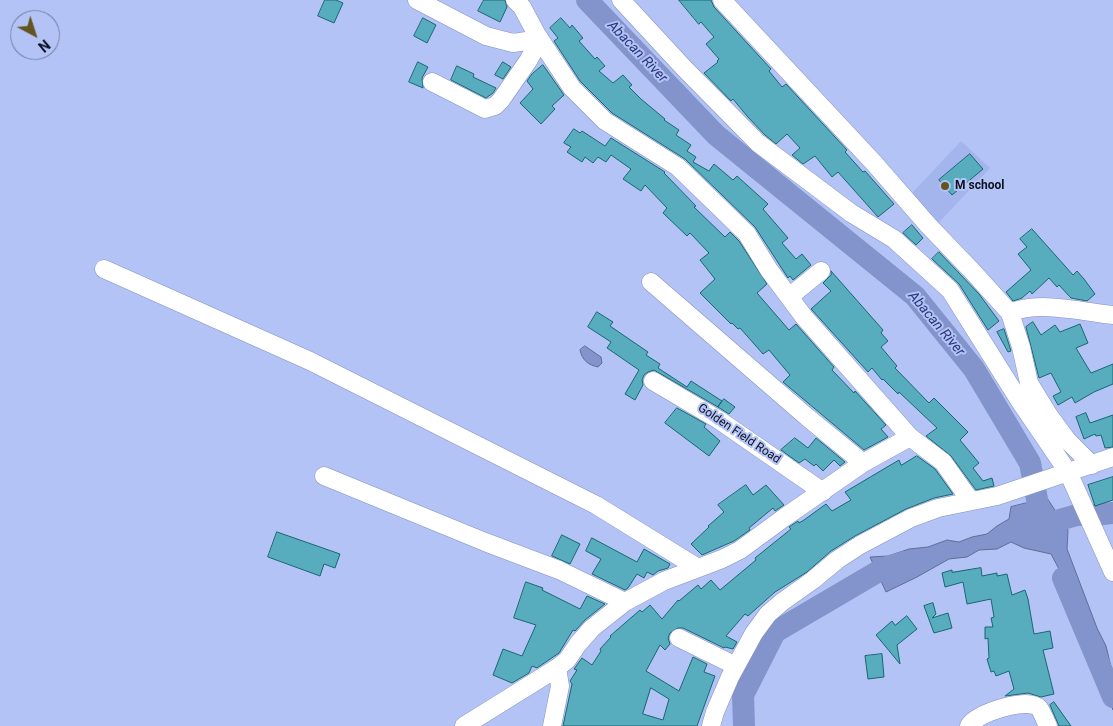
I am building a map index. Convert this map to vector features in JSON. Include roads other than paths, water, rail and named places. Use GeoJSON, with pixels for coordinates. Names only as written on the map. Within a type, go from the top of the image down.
{"type":"FeatureCollection","features":[{"type":"Feature","properties":{"kind":"street"},"geometry":{"type":"LineString","coordinates":[[417,0],[486,36],[513,43],[540,39]]}},
{"type":"Feature","properties":{"kind":"street"},"geometry":{"type":"LineString","coordinates":[[515,0],[522,7],[572,88],[605,121],[678,167],[746,234],[804,317],[910,437],[943,462],[970,500]]}},
{"type":"Feature","properties":{"kind":"street"},"geometry":{"type":"LineString","coordinates":[[621,0],[684,68],[758,143],[851,213],[894,238],[950,290],[1064,474],[1113,572]]}},
{"type":"Feature","properties":{"kind":"street"},"geometry":{"type":"LineString","coordinates":[[722,0],[1010,313],[1030,383],[1048,414],[1067,440],[1092,465]]}},
{"type":"Feature","properties":{"kind":"street"},"geometry":{"type":"LineString","coordinates":[[432,82],[485,109],[495,106],[528,61],[540,39]]}},
{"type":"Feature","properties":{"kind":"street"},"geometry":{"type":"LineString","coordinates":[[104,269],[310,361],[596,505],[698,568]]}},
{"type":"Feature","properties":{"kind":"street"},"geometry":{"type":"LineString","coordinates":[[789,297],[821,271]]}},
{"type":"Feature","properties":{"kind":"street"},"geometry":{"type":"LineString","coordinates":[[651,282],[863,463]]}},
{"type":"Feature","properties":{"kind":"street"},"geometry":{"type":"LineString","coordinates":[[1010,313],[1017,310],[1036,308],[1113,315]]}},
{"type":"Feature","properties":{"kind":"street","name":"Golden Field Road"},"geometry":{"type":"LineString","coordinates":[[653,380],[719,420],[823,492]]}},
{"type":"Feature","properties":{"kind":"street"},"geometry":{"type":"LineString","coordinates":[[464,726],[557,668],[567,660],[592,628],[625,602],[664,581],[722,559],[740,550],[863,463],[910,437]]}},
{"type":"Feature","properties":{"kind":"street"},"geometry":{"type":"LineString","coordinates":[[711,726],[715,712],[736,666],[754,633],[768,614],[837,560],[860,545],[911,518],[938,508],[997,496],[1113,457]]}},
{"type":"Feature","properties":{"kind":"street"},"geometry":{"type":"LineString","coordinates":[[324,476],[559,570],[625,602]]}},
{"type":"Feature","properties":{"kind":"street"},"geometry":{"type":"LineString","coordinates":[[678,638],[736,666]]}},
{"type":"Feature","properties":{"kind":"street"},"geometry":{"type":"LineString","coordinates":[[552,726],[560,686],[557,668]]}},
{"type":"Feature","properties":{"kind":"street"},"geometry":{"type":"LineString","coordinates":[[969,726],[978,718],[1018,704],[1029,704],[1038,708],[1048,726]]}},
{"type":"Feature","properties":{"kind":"waterway","name":"Abacan River"},"geometry":{"type":"LineString","coordinates":[[587,0],[716,135],[915,296],[974,369],[1030,463],[1043,530]]}},
{"type":"Feature","properties":{"kind":"waterway"},"geometry":{"type":"LineString","coordinates":[[1031,528],[1077,515],[1113,513]]}},
{"type":"Feature","properties":{"kind":"waterway"},"geometry":{"type":"LineString","coordinates":[[744,726],[743,695],[775,632],[884,568],[904,562]]}},
{"type":"Feature","properties":{"kind":"waterway","name":"Abacan River"},"geometry":{"type":"LineString","coordinates":[[1063,578],[1113,697]]}},
{"type":"Feature","properties":{"kind":"place","name":"M school"},"geometry":{"type":"Point","coordinates":[945,186]}}]}
